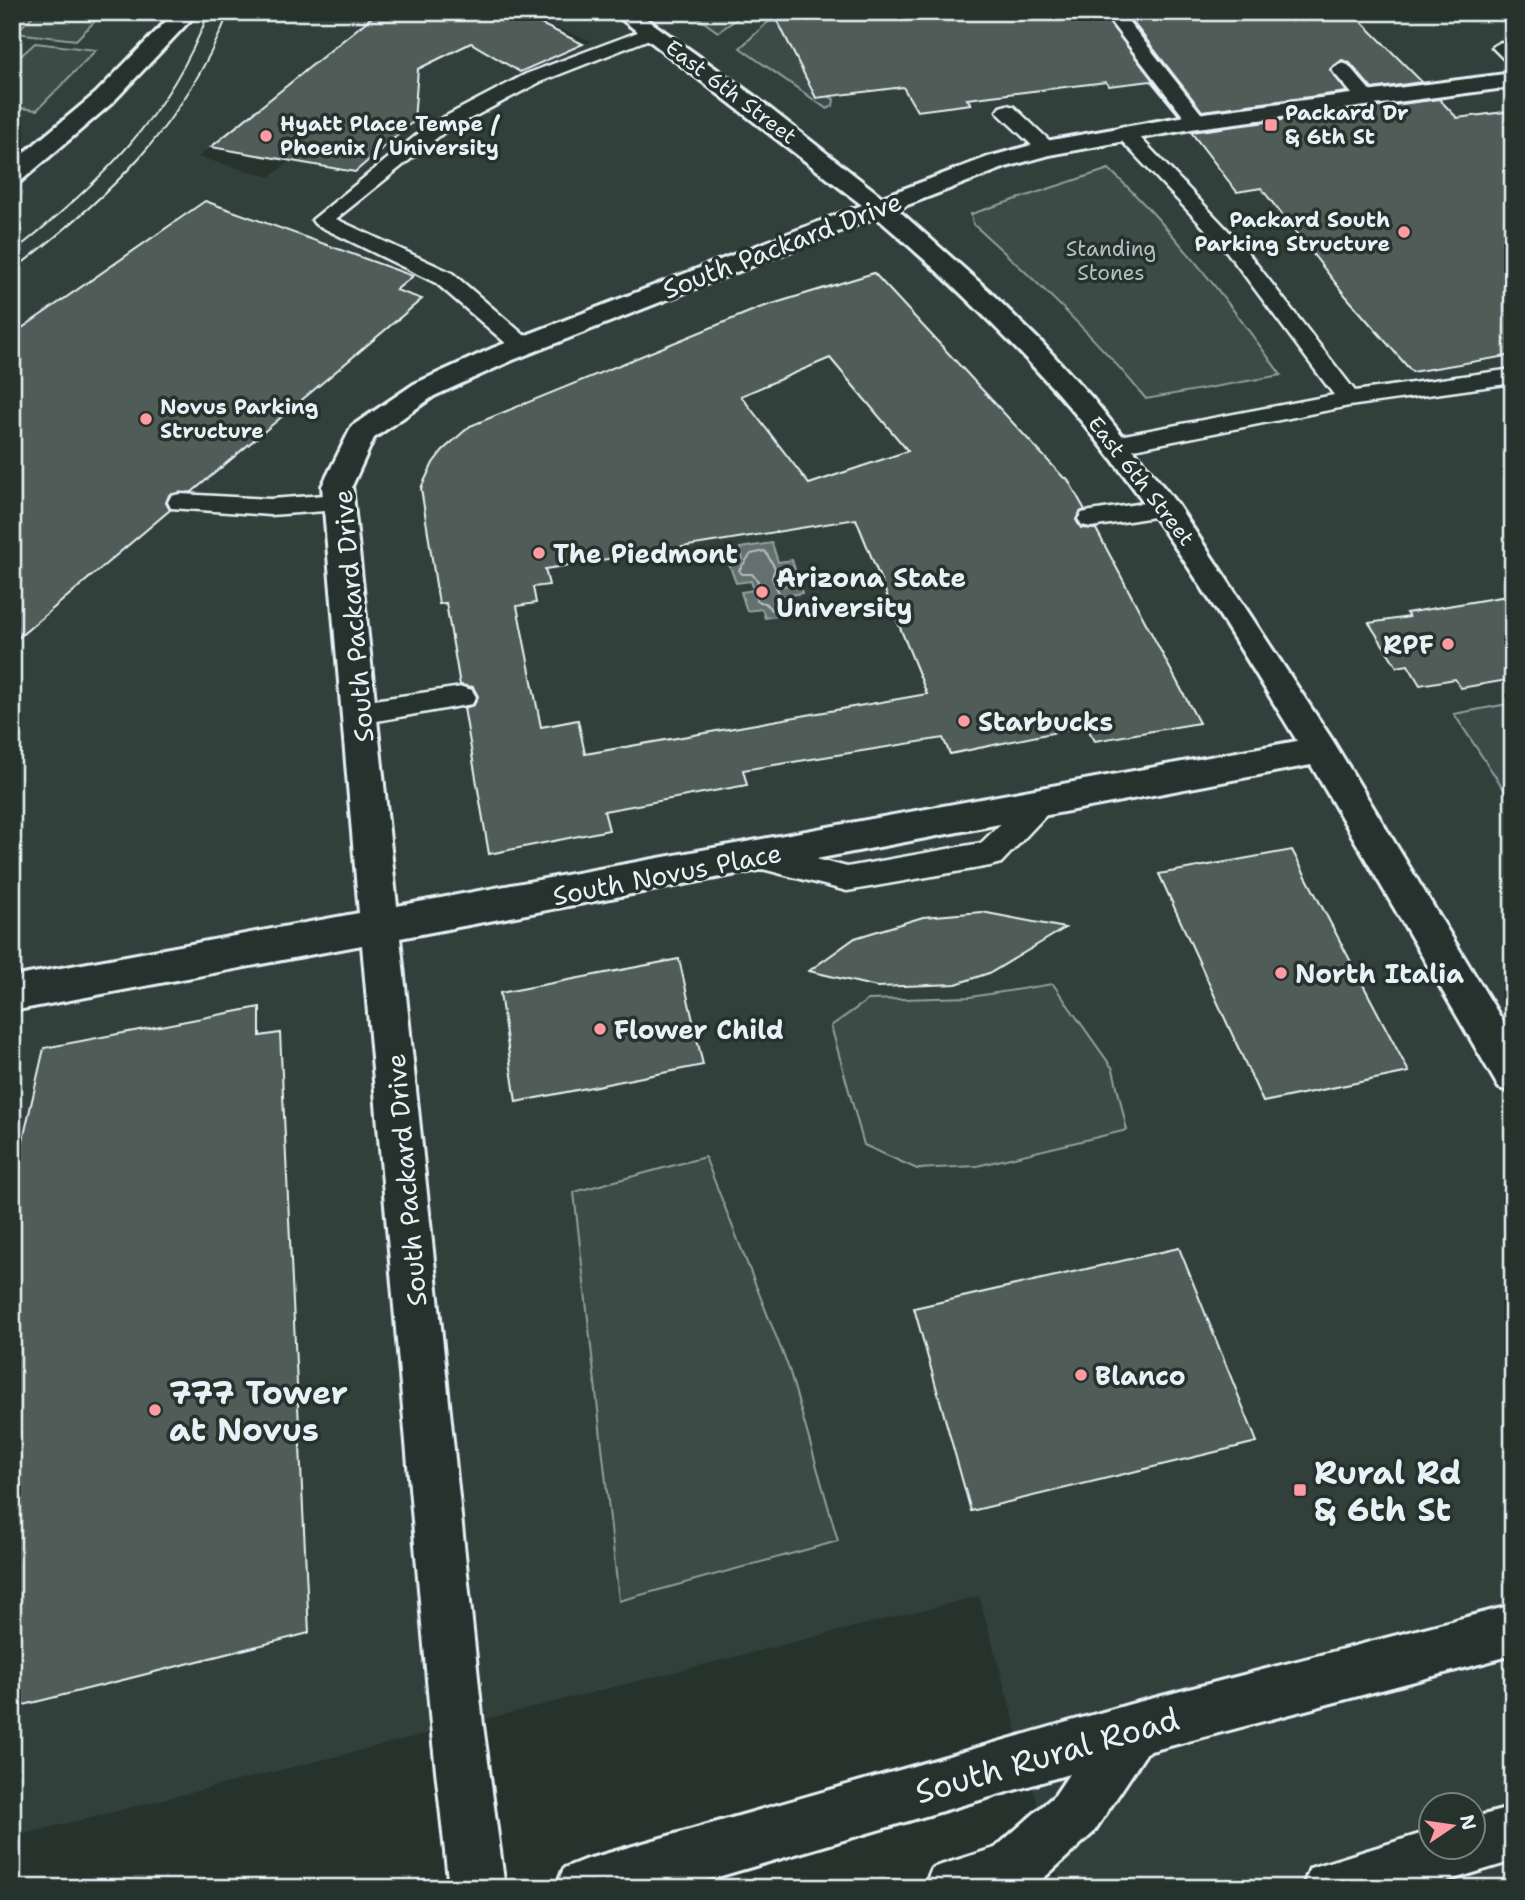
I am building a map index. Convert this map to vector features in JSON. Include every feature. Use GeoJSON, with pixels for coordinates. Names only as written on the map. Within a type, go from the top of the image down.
{"type":"FeatureCollection","features":[{"type":"Feature","properties":{"kind":"street"},"geometry":{"type":"LineString","coordinates":[[160,37],[170,12]]}},
{"type":"Feature","properties":{"kind":"street"},"geometry":{"type":"LineString","coordinates":[[12,176],[104,98],[187,12]]}},
{"type":"Feature","properties":{"kind":"street","name":"East 6th Street"},"geometry":{"type":"LineString","coordinates":[[623,12],[879,207],[985,301],[1083,405],[1164,508],[1213,577],[1321,750],[1513,1075]]}},
{"type":"Feature","properties":{"kind":"street","name":"South Packard Drive"},"geometry":{"type":"LineString","coordinates":[[477,1888],[456,1712],[382,927],[337,486],[362,433],[424,390],[523,346],[997,162],[1046,148],[1124,132],[1513,80]]}},
{"type":"Feature","properties":{"kind":"street","name":"South Novus Place"},"geometry":{"type":"LineString","coordinates":[[12,993],[382,927],[1321,750]]}},
{"type":"Feature","properties":{"kind":"street","name":"South Rural Road"},"geometry":{"type":"LineString","coordinates":[[584,1888],[1130,1730],[1513,1630]]}},
{"type":"Feature","properties":{"kind":"street"},"geometry":{"type":"LineString","coordinates":[[952,1888],[1010,1871],[1074,1814],[1130,1730]]}},
{"type":"Feature","properties":{"kind":"street"},"geometry":{"type":"LineString","coordinates":[[1486,1842],[1513,1833]]}},
{"type":"Feature","properties":{"kind":"street"},"geometry":{"type":"LineString","coordinates":[[1330,1888],[1416,1862]]}},
{"type":"Feature","properties":{"kind":"lane"},"geometry":{"type":"LineString","coordinates":[[1112,12],[1198,121]]}},
{"type":"Feature","properties":{"kind":"lane"},"geometry":{"type":"LineString","coordinates":[[523,346],[444,278],[321,220],[436,129],[533,78],[651,32]]}},
{"type":"Feature","properties":{"kind":"lane"},"geometry":{"type":"LineString","coordinates":[[1341,69],[1367,99]]}},
{"type":"Feature","properties":{"kind":"lane"},"geometry":{"type":"LineString","coordinates":[[1007,111],[1046,148]]}},
{"type":"Feature","properties":{"kind":"lane"},"geometry":{"type":"LineString","coordinates":[[1124,132],[1234,248],[1349,399]]}},
{"type":"Feature","properties":{"kind":"lane"},"geometry":{"type":"LineString","coordinates":[[1114,445],[1349,399],[1513,376]]}},
{"type":"Feature","properties":{"kind":"lane"},"geometry":{"type":"LineString","coordinates":[[180,502],[270,507],[339,502]]}},
{"type":"Feature","properties":{"kind":"lane"},"geometry":{"type":"LineString","coordinates":[[1091,519],[1164,508]]}},
{"type":"Feature","properties":{"kind":"lane"},"geometry":{"type":"LineString","coordinates":[[360,713],[462,697]]}},
{"type":"Feature","properties":{"kind":"shaded area","name":"Arizona State University"},"geometry":{"type":"Polygon","coordinates":[[[12,12],[378,12],[198,157],[270,177],[386,84],[416,91],[418,69],[467,45],[479,47],[520,72],[591,41],[515,12],[1513,12],[1513,1888],[1061,1888],[979,1596],[12,1837],[12,1708],[280,1033],[260,1036],[260,1007],[45,1048],[12,1188],[12,12]]]}},
{"type":"Feature","properties":{"kind":"green space"},"geometry":{"type":"Polygon","coordinates":[[[37,12],[104,12],[76,40],[15,33],[37,12]]]}},
{"type":"Feature","properties":{"kind":"green space"},"geometry":{"type":"Polygon","coordinates":[[[690,12],[747,12],[718,32],[690,12]]]}},
{"type":"Feature","properties":{"kind":"green space"},"geometry":{"type":"Polygon","coordinates":[[[774,21],[788,27],[821,93],[834,99],[833,106],[827,109],[740,48],[768,22],[774,21]]]}},
{"type":"Feature","properties":{"kind":"green space"},"geometry":{"type":"Polygon","coordinates":[[[35,43],[96,50],[37,110],[12,107],[12,64],[35,43]]]}},
{"type":"Feature","properties":{"kind":"green space","name":"Standing Stones"},"geometry":{"type":"Polygon","coordinates":[[[1109,169],[1157,217],[1200,268],[1281,375],[1146,399],[1106,352],[1063,308],[973,224],[971,214],[1109,169]]]}},
{"type":"Feature","properties":{"kind":"green space"},"geometry":{"type":"Polygon","coordinates":[[[1513,703],[1513,803],[1454,714],[1513,703]]]}},
{"type":"Feature","properties":{"kind":"green space"},"geometry":{"type":"Polygon","coordinates":[[[1053,984],[1113,1069],[1127,1130],[977,1166],[917,1169],[864,1145],[831,1026],[868,1000],[970,997],[1053,984]]]}},
{"type":"Feature","properties":{"kind":"green space"},"geometry":{"type":"Polygon","coordinates":[[[705,1157],[789,1369],[838,1541],[619,1601],[574,1192],[705,1157]]]}},
{"type":"Feature","properties":{"kind":"water"},"geometry":{"type":"Polygon","coordinates":[[[772,543],[778,562],[792,560],[796,573],[779,576],[782,586],[799,583],[802,593],[786,596],[791,614],[765,618],[762,609],[747,611],[741,592],[754,590],[751,581],[736,583],[728,561],[743,559],[740,548],[772,543]]]}},
{"type":"Feature","properties":{"kind":"building"},"geometry":{"type":"Polygon","coordinates":[[[378,12],[532,12],[524,16],[583,44],[520,72],[471,43],[418,69],[414,121],[355,172],[211,147],[378,12]]]}},
{"type":"Feature","properties":{"kind":"building"},"geometry":{"type":"Polygon","coordinates":[[[842,12],[1101,12],[1179,115],[1151,81],[1109,86],[1106,82],[967,99],[971,104],[917,111],[903,87],[816,98],[777,20],[842,12]]]}},
{"type":"Feature","properties":{"kind":"building"},"geometry":{"type":"Polygon","coordinates":[[[1125,12],[1352,12],[1422,82],[1372,89],[1350,63],[1342,60],[1330,70],[1347,92],[1202,111],[1125,12]]]}},
{"type":"Feature","properties":{"kind":"building","name":"Packard South Parking Structure"},"geometry":{"type":"Polygon","coordinates":[[[1439,99],[1457,118],[1513,111],[1513,355],[1412,372],[1345,295],[1261,188],[1237,192],[1191,132],[1439,99]]]}},
{"type":"Feature","properties":{"kind":"building","name":"Novus Parking Structure"},"geometry":{"type":"Polygon","coordinates":[[[205,201],[413,276],[396,290],[422,299],[192,492],[169,495],[166,503],[170,510],[12,643],[12,335],[205,201]]]}},
{"type":"Feature","properties":{"kind":"building","name":"The Piedmont"},"geometry":{"type":"Polygon","coordinates":[[[874,273],[1064,478],[1067,478],[1085,510],[1080,512],[1076,520],[1081,528],[1096,529],[1199,723],[1095,741],[1086,726],[950,754],[943,738],[743,770],[747,785],[604,811],[609,830],[489,854],[464,708],[474,705],[478,696],[473,687],[460,685],[446,603],[439,604],[421,488],[433,463],[443,450],[470,426],[759,308],[874,273]],[[830,358],[741,396],[809,484],[908,451],[830,358]],[[856,519],[545,569],[549,585],[533,587],[536,603],[517,606],[541,727],[578,720],[585,754],[927,694],[856,519]]]}},
{"type":"Feature","properties":{"kind":"building","name":"RPF"},"geometry":{"type":"Polygon","coordinates":[[[1513,595],[1513,679],[1461,688],[1455,679],[1420,685],[1408,665],[1397,667],[1369,623],[1409,617],[1406,613],[1513,595]]]}},
{"type":"Feature","properties":{"kind":"building","name":"North Italia"},"geometry":{"type":"Polygon","coordinates":[[[1292,850],[1409,1072],[1263,1102],[1159,874],[1292,850]]]}},
{"type":"Feature","properties":{"kind":"building"},"geometry":{"type":"Polygon","coordinates":[[[982,912],[1065,928],[992,972],[956,984],[877,987],[809,971],[855,938],[923,917],[982,912]]]}},
{"type":"Feature","properties":{"kind":"building","name":"Flower Child"},"geometry":{"type":"Polygon","coordinates":[[[679,959],[703,1065],[516,1102],[500,993],[679,959]]]}},
{"type":"Feature","properties":{"kind":"building","name":"777 Tower at Novus"},"geometry":{"type":"Polygon","coordinates":[[[260,1007],[260,1036],[280,1033],[309,1633],[12,1708],[12,1188],[44,1048],[260,1007]]]}},
{"type":"Feature","properties":{"kind":"building","name":"Blanco"},"geometry":{"type":"Polygon","coordinates":[[[1179,1248],[1257,1442],[971,1511],[914,1308],[1179,1248]]]}},
{"type":"Feature","properties":{"kind":"tram line"},"geometry":{"type":"LineString","coordinates":[[12,253],[102,174],[152,117],[173,85],[209,12]]}},
{"type":"Feature","properties":{"kind":"tram line"},"geometry":{"type":"LineString","coordinates":[[12,271],[111,187],[166,126],[210,54],[229,12]]}},
{"type":"Feature","properties":{"kind":"place","name":"Packard Dr & 6th St"},"geometry":{"type":"Point","coordinates":[1271,125]}},
{"type":"Feature","properties":{"kind":"place","name":"Hyatt Place Tempe / Phoenix / University"},"geometry":{"type":"Point","coordinates":[266,136]}},
{"type":"Feature","properties":{"kind":"place","name":"Packard South Parking Structure"},"geometry":{"type":"Point","coordinates":[1404,232]}},
{"type":"Feature","properties":{"kind":"place","name":"Novus Parking Structure"},"geometry":{"type":"Point","coordinates":[146,419]}},
{"type":"Feature","properties":{"kind":"place","name":"The Piedmont"},"geometry":{"type":"Point","coordinates":[539,553]}},
{"type":"Feature","properties":{"kind":"place","name":"Arizona State University"},"geometry":{"type":"Point","coordinates":[762,592]}},
{"type":"Feature","properties":{"kind":"place","name":"RPF"},"geometry":{"type":"Point","coordinates":[1448,644]}},
{"type":"Feature","properties":{"kind":"place","name":"Starbucks"},"geometry":{"type":"Point","coordinates":[964,721]}},
{"type":"Feature","properties":{"kind":"place","name":"North Italia"},"geometry":{"type":"Point","coordinates":[1281,973]}},
{"type":"Feature","properties":{"kind":"place","name":"Flower Child"},"geometry":{"type":"Point","coordinates":[600,1029]}},
{"type":"Feature","properties":{"kind":"place","name":"Blanco"},"geometry":{"type":"Point","coordinates":[1081,1375]}},
{"type":"Feature","properties":{"kind":"place","name":"777 Tower at Novus"},"geometry":{"type":"Point","coordinates":[155,1410]}},
{"type":"Feature","properties":{"kind":"place","name":"Rural Rd & 6th St"},"geometry":{"type":"Point","coordinates":[1300,1490]}}]}
